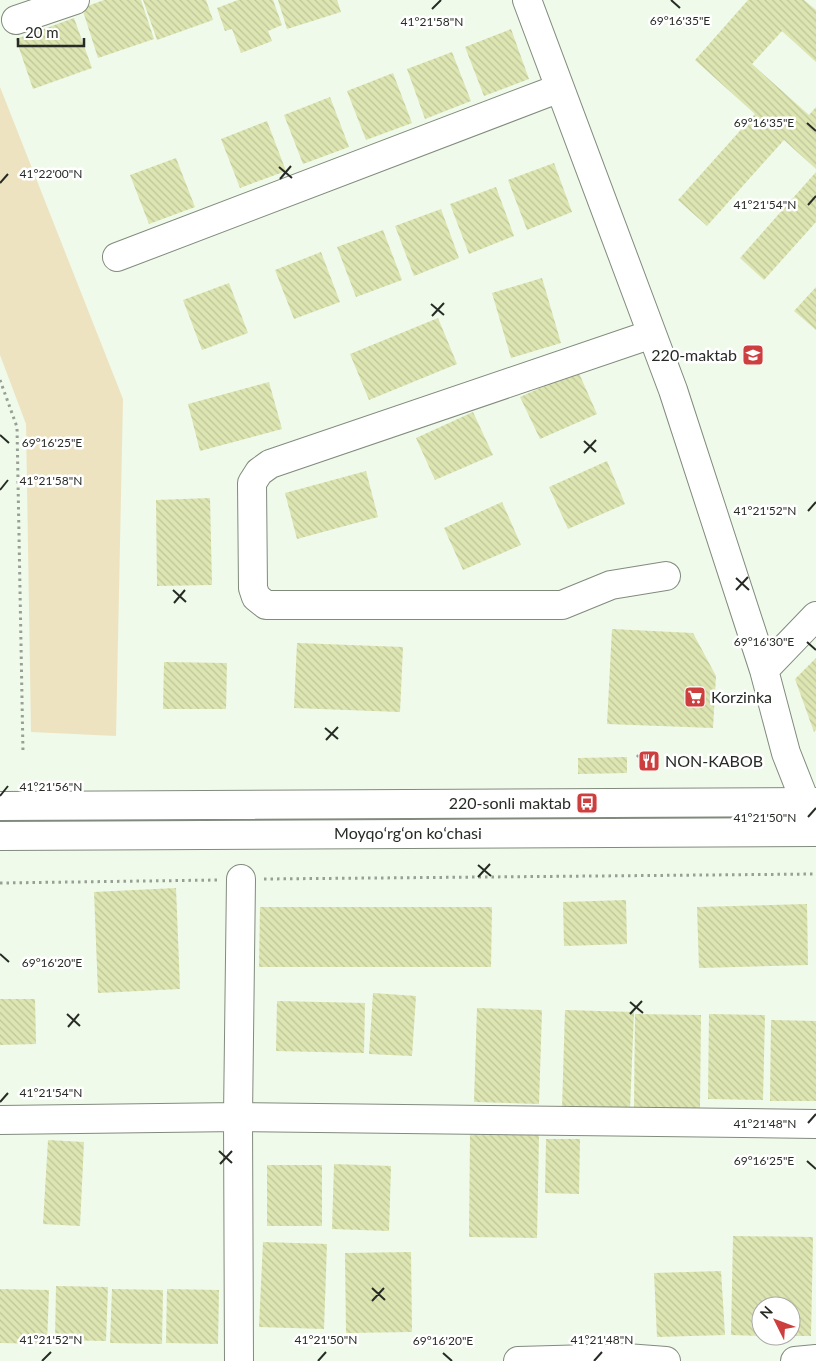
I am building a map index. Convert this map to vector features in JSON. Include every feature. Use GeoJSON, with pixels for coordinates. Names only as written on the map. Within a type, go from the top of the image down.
{"type":"FeatureCollection","features":[{"type":"Feature","properties":{"kind":"street"},"geometry":{"type":"LineString","coordinates":[[16,20],[75,0]]}},
{"type":"Feature","properties":{"kind":"street"},"geometry":{"type":"LineString","coordinates":[[527,0],[676,399],[764,670],[786,753],[811,802],[816,830]]}},
{"type":"Feature","properties":{"kind":"street"},"geometry":{"type":"LineString","coordinates":[[117,257],[560,88]]}},
{"type":"Feature","properties":{"kind":"street"},"geometry":{"type":"LineString","coordinates":[[652,334],[270,464],[259,472],[252,483],[254,588],[256,597],[266,605],[562,605],[611,585],[666,576]]}},
{"type":"Feature","properties":{"kind":"street"},"geometry":{"type":"LineString","coordinates":[[764,670],[816,616]]}},
{"type":"Feature","properties":{"kind":"street","name":"Moyqoʻrgʻon koʻchasi"},"geometry":{"type":"LineString","coordinates":[[0,806],[811,802]]}},
{"type":"Feature","properties":{"kind":"street","name":"Moyqoʻrgʻon koʻchasi"},"geometry":{"type":"LineString","coordinates":[[0,836],[816,830]]}},
{"type":"Feature","properties":{"kind":"street"},"geometry":{"type":"LineString","coordinates":[[239,1361],[238,1118],[241,879]]}},
{"type":"Feature","properties":{"kind":"street"},"geometry":{"type":"LineString","coordinates":[[0,1120],[238,1118],[816,1124]]}},
{"type":"Feature","properties":{"kind":"street"},"geometry":{"type":"LineString","coordinates":[[518,1361],[626,1358],[666,1361]]}},
{"type":"Feature","properties":{"kind":"street"},"geometry":{"type":"LineString","coordinates":[[795,1361],[816,1359]]}},
{"type":"Feature","properties":{"kind":"path"},"geometry":{"type":"LineString","coordinates":[[0,380],[17,427],[23,753]]}},
{"type":"Feature","properties":{"kind":"path"},"geometry":{"type":"LineString","coordinates":[[0,883],[816,874]]}},
{"type":"Feature","properties":{"kind":"shaded area"},"geometry":{"type":"Polygon","coordinates":[[[0,87],[123,399],[116,736],[31,732],[26,424],[0,355],[0,87]]]}},
{"type":"Feature","properties":{"kind":"building"},"geometry":{"type":"Polygon","coordinates":[[[104,0],[141,0],[154,39],[98,58],[82,8],[104,0]]]}},
{"type":"Feature","properties":{"kind":"building"},"geometry":{"type":"Polygon","coordinates":[[[143,0],[206,0],[213,20],[157,40],[143,0]]]}},
{"type":"Feature","properties":{"kind":"building"},"geometry":{"type":"Polygon","coordinates":[[[238,0],[273,0],[282,25],[268,31],[272,41],[241,53],[232,29],[225,31],[217,8],[238,0]]]}},
{"type":"Feature","properties":{"kind":"building"},"geometry":{"type":"Polygon","coordinates":[[[278,0],[337,0],[341,12],[287,29],[278,0]]]}},
{"type":"Feature","properties":{"kind":"building"},"geometry":{"type":"Polygon","coordinates":[[[748,0],[804,0],[816,10],[816,62],[782,31],[752,64],[809,115],[816,107],[816,169],[784,140],[707,226],[678,200],[755,114],[695,60],[748,0]]]}},
{"type":"Feature","properties":{"kind":"building"},"geometry":{"type":"Polygon","coordinates":[[[74,18],[92,68],[33,89],[16,39],[74,18]]]}},
{"type":"Feature","properties":{"kind":"building"},"geometry":{"type":"Polygon","coordinates":[[[511,29],[529,79],[484,96],[465,47],[511,29]]]}},
{"type":"Feature","properties":{"kind":"building"},"geometry":{"type":"Polygon","coordinates":[[[452,52],[471,101],[425,119],[407,69],[452,52]]]}},
{"type":"Feature","properties":{"kind":"building"},"geometry":{"type":"Polygon","coordinates":[[[393,73],[412,123],[366,140],[347,91],[393,73]]]}},
{"type":"Feature","properties":{"kind":"building"},"geometry":{"type":"Polygon","coordinates":[[[330,97],[349,147],[303,164],[284,115],[330,97]]]}},
{"type":"Feature","properties":{"kind":"building"},"geometry":{"type":"Polygon","coordinates":[[[267,121],[286,171],[240,188],[221,139],[267,121]]]}},
{"type":"Feature","properties":{"kind":"building"},"geometry":{"type":"Polygon","coordinates":[[[176,158],[195,207],[149,224],[130,175],[176,158]]]}},
{"type":"Feature","properties":{"kind":"building"},"geometry":{"type":"Polygon","coordinates":[[[554,163],[572,212],[527,230],[508,180],[554,163]]]}},
{"type":"Feature","properties":{"kind":"building"},"geometry":{"type":"Polygon","coordinates":[[[816,172],[816,222],[764,280],[740,258],[816,172]]]}},
{"type":"Feature","properties":{"kind":"building"},"geometry":{"type":"Polygon","coordinates":[[[496,187],[514,236],[469,254],[450,204],[496,187]]]}},
{"type":"Feature","properties":{"kind":"building"},"geometry":{"type":"Polygon","coordinates":[[[441,209],[459,258],[414,276],[395,226],[441,209]]]}},
{"type":"Feature","properties":{"kind":"building"},"geometry":{"type":"Polygon","coordinates":[[[383,230],[402,280],[356,297],[337,247],[383,230]]]}},
{"type":"Feature","properties":{"kind":"building"},"geometry":{"type":"Polygon","coordinates":[[[321,252],[340,302],[294,319],[275,270],[321,252]]]}},
{"type":"Feature","properties":{"kind":"building"},"geometry":{"type":"Polygon","coordinates":[[[542,278],[561,343],[511,358],[492,293],[542,278]]]}},
{"type":"Feature","properties":{"kind":"building"},"geometry":{"type":"Polygon","coordinates":[[[229,283],[248,333],[202,350],[183,300],[229,283]]]}},
{"type":"Feature","properties":{"kind":"building"},"geometry":{"type":"Polygon","coordinates":[[[816,287],[816,330],[794,311],[816,287]]]}},
{"type":"Feature","properties":{"kind":"building"},"geometry":{"type":"Polygon","coordinates":[[[438,318],[457,364],[369,400],[350,354],[438,318]]]}},
{"type":"Feature","properties":{"kind":"building"},"geometry":{"type":"Polygon","coordinates":[[[578,371],[597,414],[540,439],[520,397],[578,371]]]}},
{"type":"Feature","properties":{"kind":"building"},"geometry":{"type":"Polygon","coordinates":[[[269,382],[282,429],[200,451],[188,404],[269,382]]]}},
{"type":"Feature","properties":{"kind":"building"},"geometry":{"type":"Polygon","coordinates":[[[473,412],[493,455],[435,480],[416,438],[473,412]]]}},
{"type":"Feature","properties":{"kind":"building"},"geometry":{"type":"Polygon","coordinates":[[[607,461],[625,504],[568,529],[549,487],[607,461]]]}},
{"type":"Feature","properties":{"kind":"building"},"geometry":{"type":"Polygon","coordinates":[[[366,471],[378,517],[297,539],[285,493],[366,471]]]}},
{"type":"Feature","properties":{"kind":"building"},"geometry":{"type":"Polygon","coordinates":[[[210,498],[212,585],[157,586],[156,500],[210,498]]]}},
{"type":"Feature","properties":{"kind":"building"},"geometry":{"type":"Polygon","coordinates":[[[502,502],[521,545],[463,570],[444,528],[502,502]]]}},
{"type":"Feature","properties":{"kind":"building"},"geometry":{"type":"Polygon","coordinates":[[[612,629],[693,633],[716,676],[713,728],[607,724],[612,629]]]}},
{"type":"Feature","properties":{"kind":"building"},"geometry":{"type":"Polygon","coordinates":[[[297,643],[403,647],[400,712],[294,708],[297,643]]]}},
{"type":"Feature","properties":{"kind":"building"},"geometry":{"type":"Polygon","coordinates":[[[816,658],[816,730],[814,732],[795,679],[816,658]]]}},
{"type":"Feature","properties":{"kind":"building"},"geometry":{"type":"Polygon","coordinates":[[[164,662],[227,663],[226,709],[163,709],[164,662]]]}},
{"type":"Feature","properties":{"kind":"building"},"geometry":{"type":"Polygon","coordinates":[[[627,757],[627,773],[578,774],[578,758],[627,757]]]}},
{"type":"Feature","properties":{"kind":"building"},"geometry":{"type":"Polygon","coordinates":[[[176,888],[180,989],[98,993],[94,892],[176,888]]]}},
{"type":"Feature","properties":{"kind":"building"},"geometry":{"type":"Polygon","coordinates":[[[626,900],[627,944],[564,946],[563,902],[626,900]]]}},
{"type":"Feature","properties":{"kind":"building"},"geometry":{"type":"Polygon","coordinates":[[[807,904],[808,965],[699,968],[697,907],[807,904]]]}},
{"type":"Feature","properties":{"kind":"building"},"geometry":{"type":"Polygon","coordinates":[[[260,907],[492,907],[491,967],[259,967],[260,907]]]}},
{"type":"Feature","properties":{"kind":"building"},"geometry":{"type":"Polygon","coordinates":[[[373,993],[416,996],[412,1056],[369,1054],[373,993]]]}},
{"type":"Feature","properties":{"kind":"building"},"geometry":{"type":"Polygon","coordinates":[[[0,999],[35,999],[36,1044],[0,1045],[0,999]]]}},
{"type":"Feature","properties":{"kind":"building"},"geometry":{"type":"Polygon","coordinates":[[[277,1001],[365,1003],[364,1053],[276,1051],[277,1001]]]}},
{"type":"Feature","properties":{"kind":"building"},"geometry":{"type":"Polygon","coordinates":[[[477,1008],[542,1010],[539,1104],[474,1102],[477,1008]]]}},
{"type":"Feature","properties":{"kind":"building"},"geometry":{"type":"Polygon","coordinates":[[[565,1010],[634,1012],[630,1110],[562,1109],[565,1010]]]}},
{"type":"Feature","properties":{"kind":"building"},"geometry":{"type":"Polygon","coordinates":[[[635,1014],[701,1015],[700,1109],[634,1108],[635,1014]]]}},
{"type":"Feature","properties":{"kind":"building"},"geometry":{"type":"Polygon","coordinates":[[[709,1014],[765,1015],[763,1100],[708,1099],[709,1014]]]}},
{"type":"Feature","properties":{"kind":"building"},"geometry":{"type":"Polygon","coordinates":[[[771,1020],[816,1021],[816,1101],[770,1101],[771,1020]]]}},
{"type":"Feature","properties":{"kind":"building"},"geometry":{"type":"Polygon","coordinates":[[[470,1135],[539,1135],[537,1238],[469,1237],[470,1135]]]}},
{"type":"Feature","properties":{"kind":"building"},"geometry":{"type":"Polygon","coordinates":[[[546,1139],[580,1139],[579,1194],[545,1193],[546,1139]]]}},
{"type":"Feature","properties":{"kind":"building"},"geometry":{"type":"Polygon","coordinates":[[[48,1140],[84,1142],[80,1226],[43,1224],[48,1140]]]}},
{"type":"Feature","properties":{"kind":"building"},"geometry":{"type":"Polygon","coordinates":[[[334,1164],[391,1166],[389,1231],[332,1229],[334,1164]]]}},
{"type":"Feature","properties":{"kind":"building"},"geometry":{"type":"Polygon","coordinates":[[[267,1165],[322,1165],[322,1226],[267,1226],[267,1165]]]}},
{"type":"Feature","properties":{"kind":"building"},"geometry":{"type":"Polygon","coordinates":[[[733,1236],[813,1237],[811,1336],[801,1336],[801,1296],[751,1296],[751,1336],[731,1335],[733,1236]]]}},
{"type":"Feature","properties":{"kind":"building"},"geometry":{"type":"Polygon","coordinates":[[[263,1242],[327,1244],[324,1329],[259,1327],[263,1242]]]}},
{"type":"Feature","properties":{"kind":"building"},"geometry":{"type":"Polygon","coordinates":[[[411,1252],[412,1332],[346,1333],[345,1253],[411,1252]]]}},
{"type":"Feature","properties":{"kind":"building"},"geometry":{"type":"Polygon","coordinates":[[[721,1271],[725,1335],[657,1337],[654,1273],[721,1271]]]}},
{"type":"Feature","properties":{"kind":"building"},"geometry":{"type":"Polygon","coordinates":[[[56,1286],[108,1287],[106,1341],[55,1340],[56,1286]]]}},
{"type":"Feature","properties":{"kind":"building"},"geometry":{"type":"Polygon","coordinates":[[[0,1289],[49,1290],[47,1344],[0,1343],[0,1289]]]}},
{"type":"Feature","properties":{"kind":"building"},"geometry":{"type":"Polygon","coordinates":[[[112,1289],[163,1290],[162,1344],[110,1343],[112,1289]]]}},
{"type":"Feature","properties":{"kind":"building"},"geometry":{"type":"Polygon","coordinates":[[[167,1289],[219,1290],[218,1344],[166,1343],[167,1289]]]}},
{"type":"Feature","properties":{"kind":"place","name":"220-maktab"},"geometry":{"type":"Point","coordinates":[753,355]}},
{"type":"Feature","properties":{"kind":"place","name":"Korzinka"},"geometry":{"type":"Point","coordinates":[695,697]}},
{"type":"Feature","properties":{"kind":"place","name":"NON-KABOB"},"geometry":{"type":"Point","coordinates":[649,761]}},
{"type":"Feature","properties":{"kind":"place","name":"220-sonli maktab"},"geometry":{"type":"Point","coordinates":[587,803]}}]}
